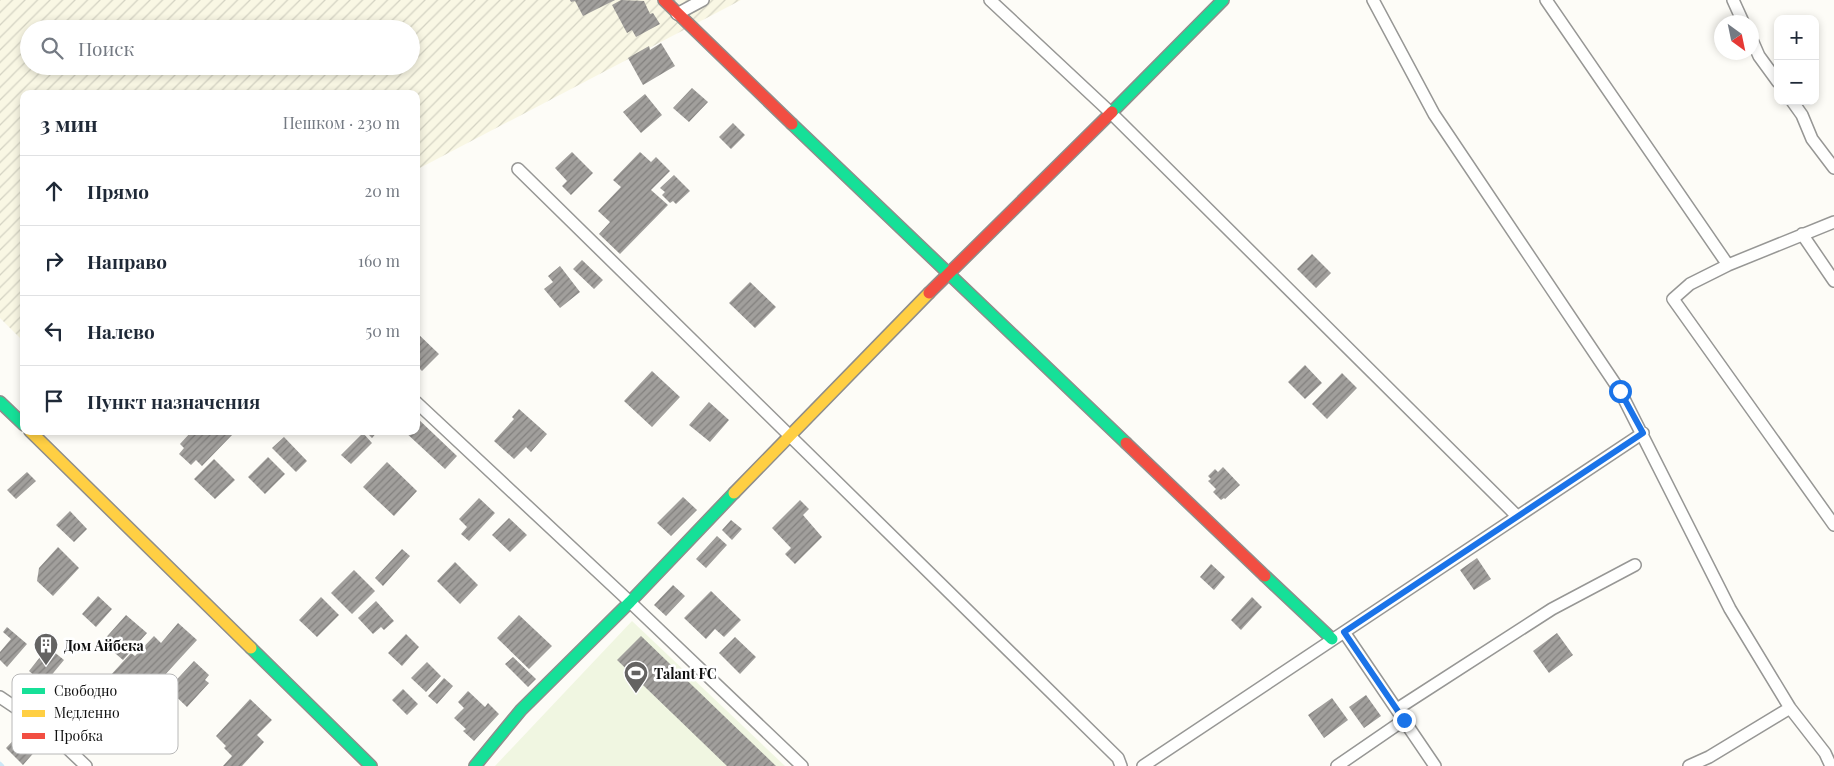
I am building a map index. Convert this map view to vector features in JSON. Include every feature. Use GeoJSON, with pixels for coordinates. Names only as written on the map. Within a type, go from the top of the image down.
{"type":"FeatureCollection","features":[{"type":"Feature","properties":{"kind":"street"},"geometry":{"type":"LineString","coordinates":[[664,0],[948,274],[1332,639]]}},
{"type":"Feature","properties":{"kind":"street"},"geometry":{"type":"LineString","coordinates":[[677,14],[703,0]]}},
{"type":"Feature","properties":{"kind":"street"},"geometry":{"type":"LineString","coordinates":[[990,0],[1112,113],[1517,516]]}},
{"type":"Feature","properties":{"kind":"street"},"geometry":{"type":"LineString","coordinates":[[475,766],[521,710],[630,602],[948,274],[1112,113],[1223,0]]}},
{"type":"Feature","properties":{"kind":"street"},"geometry":{"type":"LineString","coordinates":[[1373,0],[1434,114],[1614,383],[1643,433],[1730,609],[1790,708],[1825,753],[1831,766]]}},
{"type":"Feature","properties":{"kind":"street"},"geometry":{"type":"LineString","coordinates":[[1546,0],[1728,265]]}},
{"type":"Feature","properties":{"kind":"street"},"geometry":{"type":"LineString","coordinates":[[1733,0],[1740,15]]}},
{"type":"Feature","properties":{"kind":"street"},"geometry":{"type":"LineString","coordinates":[[1759,56],[1774,77]]}},
{"type":"Feature","properties":{"kind":"street"},"geometry":{"type":"LineString","coordinates":[[1795,105],[1802,115],[1812,139],[1834,168]]}},
{"type":"Feature","properties":{"kind":"street"},"geometry":{"type":"LineString","coordinates":[[518,169],[1118,758],[1121,766]]}},
{"type":"Feature","properties":{"kind":"street"},"geometry":{"type":"LineString","coordinates":[[1834,222],[1728,265],[1690,284],[1673,299],[1834,525]]}},
{"type":"Feature","properties":{"kind":"street"},"geometry":{"type":"LineString","coordinates":[[1802,234],[1834,281]]}},
{"type":"Feature","properties":{"kind":"street"},"geometry":{"type":"LineString","coordinates":[[0,402],[20,421]]}},
{"type":"Feature","properties":{"kind":"street"},"geometry":{"type":"LineString","coordinates":[[420,406],[802,766]]}},
{"type":"Feature","properties":{"kind":"street"},"geometry":{"type":"LineString","coordinates":[[1143,766],[1643,433]]}},
{"type":"Feature","properties":{"kind":"street"},"geometry":{"type":"LineString","coordinates":[[34,435],[371,766]]}},
{"type":"Feature","properties":{"kind":"street"},"geometry":{"type":"LineString","coordinates":[[1397,710],[1552,609],[1635,565]]}},
{"type":"Feature","properties":{"kind":"street"},"geometry":{"type":"LineString","coordinates":[[1344,632],[1435,766]]}},
{"type":"Feature","properties":{"kind":"street"},"geometry":{"type":"LineString","coordinates":[[0,697],[12,705]]}},
{"type":"Feature","properties":{"kind":"street"},"geometry":{"type":"LineString","coordinates":[[1689,766],[1710,757],[1790,708]]}},
{"type":"Feature","properties":{"kind":"street"},"geometry":{"type":"LineString","coordinates":[[1336,766],[1404,720]]}},
{"type":"Feature","properties":{"kind":"street"},"geometry":{"type":"LineString","coordinates":[[73,754],[86,766]]}},
{"type":"Feature","properties":{"kind":"shaded area"},"geometry":{"type":"Polygon","coordinates":[[[0,0],[741,0],[420,168],[420,90],[20,90],[20,338],[0,318],[0,0]]]}},
{"type":"Feature","properties":{"kind":"green space","name":"Talant FC"},"geometry":{"type":"Polygon","coordinates":[[[632,621],[785,766],[495,766],[632,621]]]}},
{"type":"Feature","properties":{"kind":"building"},"geometry":{"type":"Polygon","coordinates":[[[570,0],[615,0],[583,16],[575,1],[571,2],[570,0]]]}},
{"type":"Feature","properties":{"kind":"building"},"geometry":{"type":"Polygon","coordinates":[[[621,0],[644,1],[650,14],[653,13],[660,24],[636,37],[632,30],[627,33],[612,5],[621,0]]]}},
{"type":"Feature","properties":{"kind":"building"},"geometry":{"type":"Polygon","coordinates":[[[661,43],[675,66],[643,85],[628,58],[649,46],[650,50],[661,43]]]}},
{"type":"Feature","properties":{"kind":"building"},"geometry":{"type":"Polygon","coordinates":[[[692,88],[708,102],[689,122],[673,108],[692,88]]]}},
{"type":"Feature","properties":{"kind":"building"},"geometry":{"type":"Polygon","coordinates":[[[645,94],[662,115],[641,133],[623,112],[645,94]]]}},
{"type":"Feature","properties":{"kind":"building"},"geometry":{"type":"Polygon","coordinates":[[[733,123],[745,135],[731,149],[719,137],[733,123]]]}},
{"type":"Feature","properties":{"kind":"building"},"geometry":{"type":"Polygon","coordinates":[[[572,152],[593,173],[571,195],[562,186],[567,181],[555,168],[572,152]]]}},
{"type":"Feature","properties":{"kind":"building"},"geometry":{"type":"Polygon","coordinates":[[[640,152],[651,162],[656,157],[670,171],[651,190],[668,205],[620,254],[599,234],[610,222],[598,211],[621,187],[613,180],[640,152]]]}},
{"type":"Feature","properties":{"kind":"building"},"geometry":{"type":"Polygon","coordinates":[[[674,175],[690,191],[676,204],[673,201],[670,203],[662,195],[665,192],[660,188],[674,175]]]}},
{"type":"Feature","properties":{"kind":"building"},"geometry":{"type":"Polygon","coordinates":[[[1312,254],[1331,273],[1316,288],[1297,269],[1312,254]]]}},
{"type":"Feature","properties":{"kind":"building"},"geometry":{"type":"Polygon","coordinates":[[[582,260],[603,280],[594,289],[573,269],[582,260]]]}},
{"type":"Feature","properties":{"kind":"building"},"geometry":{"type":"Polygon","coordinates":[[[560,266],[580,292],[560,308],[544,289],[553,282],[548,276],[560,266]]]}},
{"type":"Feature","properties":{"kind":"building"},"geometry":{"type":"Polygon","coordinates":[[[750,282],[776,307],[755,328],[729,303],[750,282]]]}},
{"type":"Feature","properties":{"kind":"building"},"geometry":{"type":"Polygon","coordinates":[[[420,336],[439,354],[422,371],[420,369],[420,336]]]}},
{"type":"Feature","properties":{"kind":"building"},"geometry":{"type":"Polygon","coordinates":[[[1305,365],[1322,383],[1305,399],[1288,382],[1305,365]]]}},
{"type":"Feature","properties":{"kind":"building"},"geometry":{"type":"Polygon","coordinates":[[[652,371],[680,397],[652,427],[624,401],[652,371]]]}},
{"type":"Feature","properties":{"kind":"building"},"geometry":{"type":"Polygon","coordinates":[[[1342,373],[1357,388],[1327,419],[1312,404],[1342,373]]]}},
{"type":"Feature","properties":{"kind":"building"},"geometry":{"type":"Polygon","coordinates":[[[709,402],[729,420],[710,442],[689,425],[709,402]]]}},
{"type":"Feature","properties":{"kind":"building"},"geometry":{"type":"Polygon","coordinates":[[[519,409],[547,434],[531,452],[526,447],[514,459],[494,441],[514,419],[512,417],[519,409]]]}},
{"type":"Feature","properties":{"kind":"building"},"geometry":{"type":"Polygon","coordinates":[[[420,421],[457,456],[445,469],[408,435],[420,435],[420,421]]]}},
{"type":"Feature","properties":{"kind":"building"},"geometry":{"type":"Polygon","coordinates":[[[188,435],[232,435],[202,466],[196,460],[191,465],[179,454],[184,448],[180,444],[188,435]]]}},
{"type":"Feature","properties":{"kind":"building"},"geometry":{"type":"Polygon","coordinates":[[[361,435],[365,435],[372,443],[351,464],[341,455],[361,435]]]}},
{"type":"Feature","properties":{"kind":"building"},"geometry":{"type":"Polygon","coordinates":[[[284,437],[307,461],[296,472],[272,448],[284,437]]]}},
{"type":"Feature","properties":{"kind":"building"},"geometry":{"type":"Polygon","coordinates":[[[268,457],[285,474],[265,494],[248,477],[268,457]]]}},
{"type":"Feature","properties":{"kind":"building"},"geometry":{"type":"Polygon","coordinates":[[[214,459],[235,480],[215,499],[194,479],[214,459]]]}},
{"type":"Feature","properties":{"kind":"building"},"geometry":{"type":"Polygon","coordinates":[[[387,462],[417,491],[394,516],[363,487],[387,462]]]}},
{"type":"Feature","properties":{"kind":"building"},"geometry":{"type":"Polygon","coordinates":[[[1223,467],[1240,485],[1225,499],[1221,500],[1213,492],[1216,489],[1208,481],[1211,479],[1208,476],[1215,469],[1218,472],[1223,467]]]}},
{"type":"Feature","properties":{"kind":"building"},"geometry":{"type":"Polygon","coordinates":[[[27,472],[36,481],[16,499],[7,490],[27,472]]]}},
{"type":"Feature","properties":{"kind":"building"},"geometry":{"type":"Polygon","coordinates":[[[683,497],[697,510],[671,536],[657,523],[683,497]]]}},
{"type":"Feature","properties":{"kind":"building"},"geometry":{"type":"Polygon","coordinates":[[[479,498],[495,513],[469,541],[461,534],[467,527],[459,519],[479,498]]]}},
{"type":"Feature","properties":{"kind":"building"},"geometry":{"type":"Polygon","coordinates":[[[800,500],[809,509],[803,515],[822,537],[795,564],[785,554],[791,548],[772,528],[800,500]]]}},
{"type":"Feature","properties":{"kind":"building"},"geometry":{"type":"Polygon","coordinates":[[[70,511],[87,529],[74,542],[56,525],[70,511]]]}},
{"type":"Feature","properties":{"kind":"building"},"geometry":{"type":"Polygon","coordinates":[[[509,518],[527,535],[510,552],[492,535],[509,518]]]}},
{"type":"Feature","properties":{"kind":"building"},"geometry":{"type":"Polygon","coordinates":[[[731,520],[742,529],[732,540],[722,530],[731,520]]]}},
{"type":"Feature","properties":{"kind":"building"},"geometry":{"type":"Polygon","coordinates":[[[717,536],[727,545],[706,568],[696,559],[717,536]]]}},
{"type":"Feature","properties":{"kind":"building"},"geometry":{"type":"Polygon","coordinates":[[[58,547],[79,568],[53,596],[37,581],[39,568],[58,547]]]}},
{"type":"Feature","properties":{"kind":"building"},"geometry":{"type":"Polygon","coordinates":[[[402,549],[410,556],[383,586],[375,578],[402,549]]]}},
{"type":"Feature","properties":{"kind":"building"},"geometry":{"type":"Polygon","coordinates":[[[1477,558],[1491,579],[1474,590],[1460,570],[1477,558]]]}},
{"type":"Feature","properties":{"kind":"building"},"geometry":{"type":"Polygon","coordinates":[[[455,562],[478,585],[460,604],[437,581],[455,562]]]}},
{"type":"Feature","properties":{"kind":"building"},"geometry":{"type":"Polygon","coordinates":[[[1211,564],[1225,577],[1214,590],[1200,577],[1211,564]]]}},
{"type":"Feature","properties":{"kind":"building"},"geometry":{"type":"Polygon","coordinates":[[[354,570],[375,591],[352,614],[331,593],[354,570]]]}},
{"type":"Feature","properties":{"kind":"building"},"geometry":{"type":"Polygon","coordinates":[[[673,585],[685,596],[666,616],[654,605],[673,585]]]}},
{"type":"Feature","properties":{"kind":"building"},"geometry":{"type":"Polygon","coordinates":[[[711,591],[741,620],[724,637],[715,629],[706,639],[684,618],[711,591]]]}},
{"type":"Feature","properties":{"kind":"building"},"geometry":{"type":"Polygon","coordinates":[[[98,596],[112,609],[96,627],[82,614],[98,596]]]}},
{"type":"Feature","properties":{"kind":"building"},"geometry":{"type":"Polygon","coordinates":[[[321,597],[339,615],[317,637],[299,620],[321,597]]]}},
{"type":"Feature","properties":{"kind":"building"},"geometry":{"type":"Polygon","coordinates":[[[1252,597],[1262,607],[1241,630],[1231,620],[1252,597]]]}},
{"type":"Feature","properties":{"kind":"building"},"geometry":{"type":"Polygon","coordinates":[[[376,601],[394,621],[384,630],[381,627],[373,634],[358,618],[376,601]]]}},
{"type":"Feature","properties":{"kind":"building"},"geometry":{"type":"Polygon","coordinates":[[[126,615],[147,633],[123,660],[102,642],[126,615]]]}},
{"type":"Feature","properties":{"kind":"building"},"geometry":{"type":"Polygon","coordinates":[[[519,615],[552,646],[529,669],[497,638],[519,615]]]}},
{"type":"Feature","properties":{"kind":"building"},"geometry":{"type":"Polygon","coordinates":[[[178,623],[197,640],[166,674],[112,674],[131,653],[135,656],[154,636],[161,643],[178,623]]]}},
{"type":"Feature","properties":{"kind":"building"},"geometry":{"type":"Polygon","coordinates":[[[7,627],[27,644],[7,667],[0,660],[0,652],[11,639],[3,632],[7,627]]]}},
{"type":"Feature","properties":{"kind":"building"},"geometry":{"type":"Polygon","coordinates":[[[1557,633],[1573,655],[1549,673],[1533,651],[1557,633]]]}},
{"type":"Feature","properties":{"kind":"building"},"geometry":{"type":"Polygon","coordinates":[[[406,634],[419,647],[402,666],[388,653],[406,634]]]}},
{"type":"Feature","properties":{"kind":"building"},"geometry":{"type":"Polygon","coordinates":[[[641,636],[776,766],[727,766],[617,660],[641,636]]]}},
{"type":"Feature","properties":{"kind":"building"},"geometry":{"type":"Polygon","coordinates":[[[735,637],[756,657],[740,674],[719,653],[735,637]]]}},
{"type":"Feature","properties":{"kind":"building","name":"Дом Айбека"},"geometry":{"type":"Polygon","coordinates":[[[48,647],[64,660],[52,674],[32,674],[29,671],[48,647]]]}},
{"type":"Feature","properties":{"kind":"building"},"geometry":{"type":"Polygon","coordinates":[[[513,657],[536,679],[528,687],[505,664],[513,657]]]}},
{"type":"Feature","properties":{"kind":"building"},"geometry":{"type":"Polygon","coordinates":[[[194,661],[209,675],[205,680],[209,683],[187,707],[178,698],[178,678],[194,661]]]}},
{"type":"Feature","properties":{"kind":"building"},"geometry":{"type":"Polygon","coordinates":[[[427,662],[441,676],[426,692],[411,678],[427,662]]]}},
{"type":"Feature","properties":{"kind":"building"},"geometry":{"type":"Polygon","coordinates":[[[444,678],[453,686],[437,704],[428,696],[444,678]]]}},
{"type":"Feature","properties":{"kind":"building"},"geometry":{"type":"Polygon","coordinates":[[[403,689],[418,704],[407,715],[392,700],[403,689]]]}},
{"type":"Feature","properties":{"kind":"building"},"geometry":{"type":"Polygon","coordinates":[[[468,691],[485,707],[488,703],[499,714],[474,741],[463,731],[466,729],[454,718],[464,708],[458,702],[468,691]]]}},
{"type":"Feature","properties":{"kind":"building"},"geometry":{"type":"Polygon","coordinates":[[[1366,695],[1381,716],[1364,728],[1349,707],[1366,695]]]}},
{"type":"Feature","properties":{"kind":"building"},"geometry":{"type":"Polygon","coordinates":[[[1332,698],[1348,720],[1324,738],[1308,715],[1332,698]]]}},
{"type":"Feature","properties":{"kind":"building"},"geometry":{"type":"Polygon","coordinates":[[[250,699],[272,720],[257,735],[264,742],[242,766],[223,766],[232,756],[224,748],[226,746],[216,736],[250,699]]]}},
{"type":"Feature","properties":{"kind":"building"},"geometry":{"type":"Polygon","coordinates":[[[12,742],[12,754],[6,748],[12,742]]]}},
{"type":"Feature","properties":{"kind":"building"},"geometry":{"type":"Polygon","coordinates":[[[12,754],[33,754],[23,765],[12,754]]]}},
{"type":"Feature","properties":{"kind":"traffic: fast"},"geometry":{"type":"LineString","coordinates":[[1112,112],[1223,0]]}},
{"type":"Feature","properties":{"kind":"traffic: fast"},"geometry":{"type":"LineString","coordinates":[[792,124],[1126,443]]}},
{"type":"Feature","properties":{"kind":"traffic: fast"},"geometry":{"type":"LineString","coordinates":[[0,402],[20,421]]}},
{"type":"Feature","properties":{"kind":"traffic: fast"},"geometry":{"type":"LineString","coordinates":[[475,766],[521,710],[630,602],[734,493]]}},
{"type":"Feature","properties":{"kind":"traffic: fast"},"geometry":{"type":"LineString","coordinates":[[1265,576],[1332,639]]}},
{"type":"Feature","properties":{"kind":"traffic: fast"},"geometry":{"type":"LineString","coordinates":[[251,648],[371,766]]}},
{"type":"Feature","properties":{"kind":"traffic: slow"},"geometry":{"type":"LineString","coordinates":[[734,493],[929,293]]}},
{"type":"Feature","properties":{"kind":"traffic: slow"},"geometry":{"type":"LineString","coordinates":[[34,435],[251,648]]}},
{"type":"Feature","properties":{"kind":"traffic: jam"},"geometry":{"type":"LineString","coordinates":[[664,0],[792,124]]}},
{"type":"Feature","properties":{"kind":"traffic: jam"},"geometry":{"type":"LineString","coordinates":[[929,293],[1112,112]]}},
{"type":"Feature","properties":{"kind":"traffic: jam"},"geometry":{"type":"LineString","coordinates":[[1126,443],[1265,576]]}},
{"type":"Feature","properties":{"kind":"place","name":"Дом Айбека"},"geometry":{"type":"Point","coordinates":[46,666]}},
{"type":"Feature","properties":{"kind":"place","name":"Talant FC"},"geometry":{"type":"Point","coordinates":[636,694]}},
{"type":"Feature","properties":{"kind":"route"},"geometry":{"type":"LineString","coordinates":[[1404,720],[1344,632],[1643,433],[1620,391]]}}]}
